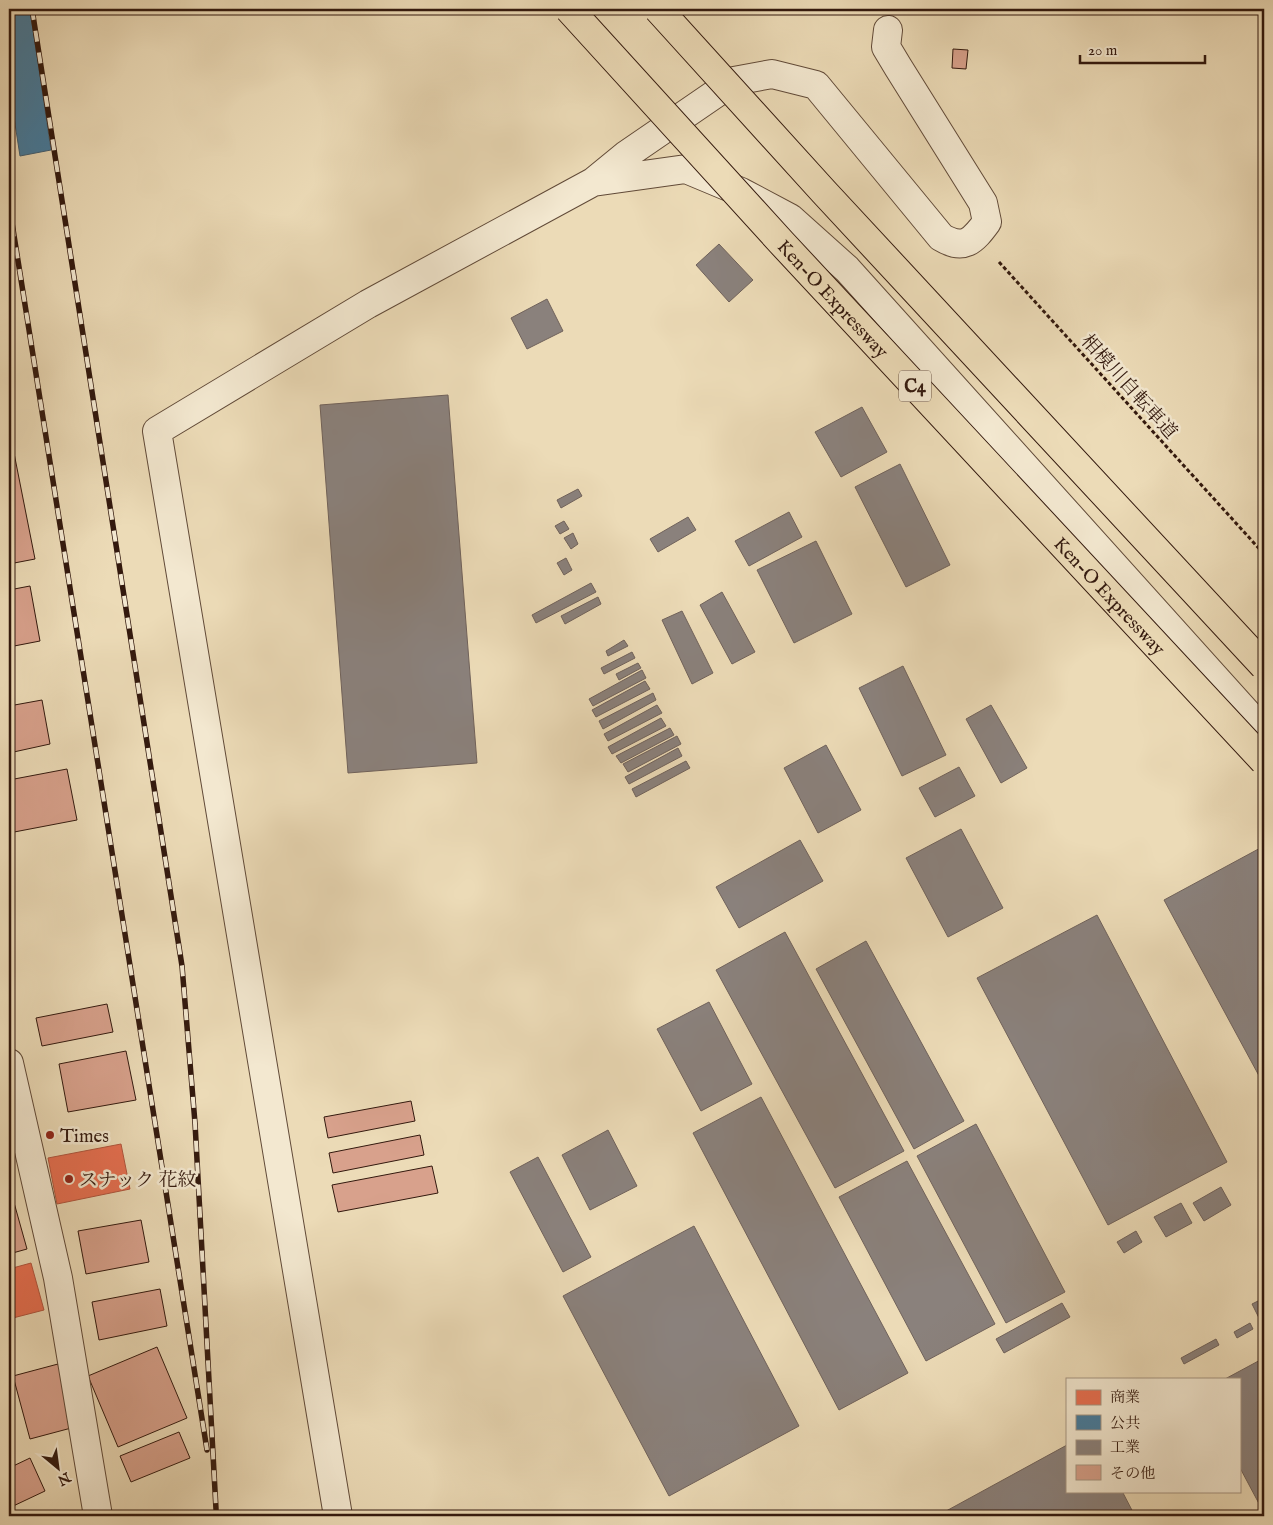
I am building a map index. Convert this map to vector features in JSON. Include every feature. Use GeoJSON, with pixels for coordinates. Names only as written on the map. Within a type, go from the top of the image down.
{"type":"FeatureCollection","features":[{"type":"Feature","properties":{"kind":"highway","name":"Ken-O Expressway"},"geometry":{"type":"LineString","coordinates":[[569,9],[788,249],[1264,761]]}},
{"type":"Feature","properties":{"kind":"highway"},"geometry":{"type":"LineString","coordinates":[[658,9],[831,200],[1264,666]]}},
{"type":"Feature","properties":{"kind":"street"},"geometry":{"type":"LineString","coordinates":[[338,1516],[158,431],[368,304],[593,182],[626,155],[734,81],[772,74],[816,85],[941,237],[952,244],[965,243],[976,238],[987,222],[984,203],[886,47],[888,30]]}},
{"type":"Feature","properties":{"kind":"street"},"geometry":{"type":"LineString","coordinates":[[593,182],[686,168],[741,192],[790,218],[847,269],[1264,732]]}},
{"type":"Feature","properties":{"kind":"street"},"geometry":{"type":"LineString","coordinates":[[9,1063],[58,1278],[98,1516]]}},
{"type":"Feature","properties":{"kind":"path","name":"相模川自転車道"},"geometry":{"type":"LineString","coordinates":[[976,238],[1264,554]]}},
{"type":"Feature","properties":{"kind":"building: 商業"},"geometry":{"type":"Polygon","coordinates":[[[121,1144],[130,1189],[57,1204],[48,1158],[121,1144]]]}},
{"type":"Feature","properties":{"kind":"building: 商業"},"geometry":{"type":"Polygon","coordinates":[[[31,1263],[44,1310],[9,1319],[9,1269],[31,1263]]]}},
{"type":"Feature","properties":{"kind":"building: 公共"},"geometry":{"type":"Polygon","coordinates":[[[9,9],[30,9],[51,150],[20,156],[9,85],[9,9]]]}},
{"type":"Feature","properties":{"kind":"building: 工業"},"geometry":{"type":"Polygon","coordinates":[[[719,244],[753,280],[729,302],[696,265],[719,244]]]}},
{"type":"Feature","properties":{"kind":"building: 工業"},"geometry":{"type":"Polygon","coordinates":[[[547,299],[563,331],[527,349],[511,318],[547,299]]]}},
{"type":"Feature","properties":{"kind":"building: 工業"},"geometry":{"type":"Polygon","coordinates":[[[448,395],[477,763],[348,773],[320,405],[448,395]]]}},
{"type":"Feature","properties":{"kind":"building: 工業"},"geometry":{"type":"Polygon","coordinates":[[[862,407],[887,452],[841,477],[815,432],[862,407]]]}},
{"type":"Feature","properties":{"kind":"building: 工業"},"geometry":{"type":"Polygon","coordinates":[[[900,464],[950,565],[906,587],[855,487],[900,464]]]}},
{"type":"Feature","properties":{"kind":"building: 工業"},"geometry":{"type":"Polygon","coordinates":[[[578,489],[582,496],[561,508],[557,500],[578,489]]]}},
{"type":"Feature","properties":{"kind":"building: 工業"},"geometry":{"type":"Polygon","coordinates":[[[789,512],[802,537],[749,566],[735,541],[789,512]]]}},
{"type":"Feature","properties":{"kind":"building: 工業"},"geometry":{"type":"Polygon","coordinates":[[[688,517],[696,530],[658,552],[650,539],[688,517]]]}},
{"type":"Feature","properties":{"kind":"building: 工業"},"geometry":{"type":"Polygon","coordinates":[[[564,521],[569,529],[560,534],[555,526],[564,521]]]}},
{"type":"Feature","properties":{"kind":"building: 工業"},"geometry":{"type":"Polygon","coordinates":[[[573,533],[578,544],[571,549],[564,538],[573,533]]]}},
{"type":"Feature","properties":{"kind":"building: 工業"},"geometry":{"type":"Polygon","coordinates":[[[816,541],[852,614],[794,643],[757,570],[816,541]]]}},
{"type":"Feature","properties":{"kind":"building: 工業"},"geometry":{"type":"Polygon","coordinates":[[[566,558],[572,570],[564,575],[557,563],[566,558]]]}},
{"type":"Feature","properties":{"kind":"building: 工業"},"geometry":{"type":"Polygon","coordinates":[[[591,583],[596,592],[536,623],[532,615],[591,583]]]}},
{"type":"Feature","properties":{"kind":"building: 工業"},"geometry":{"type":"Polygon","coordinates":[[[722,592],[755,652],[732,664],[700,605],[722,592]]]}},
{"type":"Feature","properties":{"kind":"building: 工業"},"geometry":{"type":"Polygon","coordinates":[[[598,597],[601,604],[565,624],[561,616],[598,597]]]}},
{"type":"Feature","properties":{"kind":"building: 工業"},"geometry":{"type":"Polygon","coordinates":[[[682,611],[713,673],[692,684],[662,620],[682,611]]]}},
{"type":"Feature","properties":{"kind":"building: 工業"},"geometry":{"type":"Polygon","coordinates":[[[624,640],[628,646],[608,656],[606,651],[624,640]]]}},
{"type":"Feature","properties":{"kind":"building: 工業"},"geometry":{"type":"Polygon","coordinates":[[[632,652],[635,658],[604,674],[601,668],[632,652]]]}},
{"type":"Feature","properties":{"kind":"building: 工業"},"geometry":{"type":"Polygon","coordinates":[[[638,663],[641,668],[619,680],[616,674],[638,663]]]}},
{"type":"Feature","properties":{"kind":"building: 工業"},"geometry":{"type":"Polygon","coordinates":[[[903,666],[946,755],[902,776],[859,688],[903,666]]]}},
{"type":"Feature","properties":{"kind":"building: 工業"},"geometry":{"type":"Polygon","coordinates":[[[642,670],[646,678],[593,706],[589,699],[642,670]]]}},
{"type":"Feature","properties":{"kind":"building: 工業"},"geometry":{"type":"Polygon","coordinates":[[[645,681],[650,689],[596,717],[592,710],[645,681]]]}},
{"type":"Feature","properties":{"kind":"building: 工業"},"geometry":{"type":"Polygon","coordinates":[[[653,693],[656,700],[603,729],[599,721],[653,693]]]}},
{"type":"Feature","properties":{"kind":"building: 工業"},"geometry":{"type":"Polygon","coordinates":[[[657,705],[662,713],[608,741],[604,734],[657,705]]]}},
{"type":"Feature","properties":{"kind":"building: 工業"},"geometry":{"type":"Polygon","coordinates":[[[991,705],[1027,768],[1001,783],[966,719],[991,705]]]}},
{"type":"Feature","properties":{"kind":"building: 工業"},"geometry":{"type":"Polygon","coordinates":[[[661,718],[666,726],[612,754],[608,747],[661,718]]]}},
{"type":"Feature","properties":{"kind":"building: 工業"},"geometry":{"type":"Polygon","coordinates":[[[670,728],[674,735],[621,763],[616,756],[670,728]]]}},
{"type":"Feature","properties":{"kind":"building: 工業"},"geometry":{"type":"Polygon","coordinates":[[[677,736],[681,744],[628,772],[623,764],[677,736]]]}},
{"type":"Feature","properties":{"kind":"building: 工業"},"geometry":{"type":"Polygon","coordinates":[[[826,745],[861,810],[818,833],[784,768],[826,745]]]}},
{"type":"Feature","properties":{"kind":"building: 工業"},"geometry":{"type":"Polygon","coordinates":[[[678,748],[682,756],[629,784],[625,777],[678,748]]]}},
{"type":"Feature","properties":{"kind":"building: 工業"},"geometry":{"type":"Polygon","coordinates":[[[686,761],[690,768],[636,797],[632,789],[686,761]]]}},
{"type":"Feature","properties":{"kind":"building: 工業"},"geometry":{"type":"Polygon","coordinates":[[[959,767],[975,796],[935,817],[919,788],[959,767]]]}},
{"type":"Feature","properties":{"kind":"building: 工業"},"geometry":{"type":"Polygon","coordinates":[[[961,829],[1003,908],[948,937],[906,858],[961,829]]]}},
{"type":"Feature","properties":{"kind":"building: 工業"},"geometry":{"type":"Polygon","coordinates":[[[800,840],[823,881],[739,928],[716,887],[800,840]]]}},
{"type":"Feature","properties":{"kind":"building: 工業"},"geometry":{"type":"Polygon","coordinates":[[[1264,846],[1264,1085],[1164,900],[1264,846]]]}},
{"type":"Feature","properties":{"kind":"building: 工業"},"geometry":{"type":"Polygon","coordinates":[[[1097,915],[1227,1162],[1108,1225],[977,978],[1097,915]]]}},
{"type":"Feature","properties":{"kind":"building: 工業"},"geometry":{"type":"Polygon","coordinates":[[[785,932],[904,1151],[835,1188],[716,970],[785,932]]]}},
{"type":"Feature","properties":{"kind":"building: 工業"},"geometry":{"type":"Polygon","coordinates":[[[866,941],[964,1121],[914,1149],[816,969],[866,941]]]}},
{"type":"Feature","properties":{"kind":"building: 工業"},"geometry":{"type":"Polygon","coordinates":[[[709,1002],[752,1084],[701,1111],[657,1029],[709,1002]]]}},
{"type":"Feature","properties":{"kind":"building: 工業"},"geometry":{"type":"Polygon","coordinates":[[[761,1097],[908,1373],[839,1410],[693,1133],[761,1097]]]}},
{"type":"Feature","properties":{"kind":"building: 工業"},"geometry":{"type":"Polygon","coordinates":[[[976,1124],[1065,1292],[1006,1323],[917,1156],[976,1124]]]}},
{"type":"Feature","properties":{"kind":"building: 工業"},"geometry":{"type":"Polygon","coordinates":[[[608,1130],[637,1186],[590,1210],[562,1155],[608,1130]]]}},
{"type":"Feature","properties":{"kind":"building: 工業"},"geometry":{"type":"Polygon","coordinates":[[[538,1157],[591,1257],[563,1272],[510,1172],[538,1157]]]}},
{"type":"Feature","properties":{"kind":"building: 工業"},"geometry":{"type":"Polygon","coordinates":[[[907,1161],[995,1324],[926,1361],[839,1197],[907,1161]]]}},
{"type":"Feature","properties":{"kind":"building: 工業"},"geometry":{"type":"Polygon","coordinates":[[[1221,1187],[1231,1205],[1204,1221],[1193,1203],[1221,1187]]]}},
{"type":"Feature","properties":{"kind":"building: 工業"},"geometry":{"type":"Polygon","coordinates":[[[1181,1203],[1192,1223],[1166,1237],[1154,1217],[1181,1203]]]}},
{"type":"Feature","properties":{"kind":"building: 工業"},"geometry":{"type":"Polygon","coordinates":[[[694,1226],[799,1426],[669,1496],[563,1296],[694,1226]]]}},
{"type":"Feature","properties":{"kind":"building: 工業"},"geometry":{"type":"Polygon","coordinates":[[[1136,1231],[1142,1242],[1124,1253],[1117,1242],[1136,1231]]]}},
{"type":"Feature","properties":{"kind":"building: 工業"},"geometry":{"type":"Polygon","coordinates":[[[1264,1298],[1264,1323],[1262,1324],[1252,1304],[1264,1298]]]}},
{"type":"Feature","properties":{"kind":"building: 工業"},"geometry":{"type":"Polygon","coordinates":[[[1062,1303],[1070,1317],[1004,1353],[996,1339],[1062,1303]]]}},
{"type":"Feature","properties":{"kind":"building: 工業"},"geometry":{"type":"Polygon","coordinates":[[[1250,1323],[1253,1329],[1237,1338],[1234,1332],[1250,1323]]]}},
{"type":"Feature","properties":{"kind":"building: 工業"},"geometry":{"type":"Polygon","coordinates":[[[1216,1339],[1219,1345],[1184,1364],[1181,1358],[1216,1339]]]}},
{"type":"Feature","properties":{"kind":"building: 工業"},"geometry":{"type":"Polygon","coordinates":[[[1264,1358],[1264,1513],[1240,1468],[1240,1378],[1227,1378],[1264,1358]]]}},
{"type":"Feature","properties":{"kind":"building: 工業"},"geometry":{"type":"Polygon","coordinates":[[[1066,1446],[1066,1492],[1123,1492],[1135,1516],[937,1516],[1066,1446]]]}},
{"type":"Feature","properties":{"kind":"building: その他"},"geometry":{"type":"Polygon","coordinates":[[[953,49],[968,50],[966,69],[952,68],[953,49]]]}},
{"type":"Feature","properties":{"kind":"building: その他"},"geometry":{"type":"Polygon","coordinates":[[[14,453],[35,559],[9,564],[9,454],[14,453]]]}},
{"type":"Feature","properties":{"kind":"building: その他"},"geometry":{"type":"Polygon","coordinates":[[[30,586],[40,641],[9,647],[9,590],[30,586]]]}},
{"type":"Feature","properties":{"kind":"building: その他"},"geometry":{"type":"Polygon","coordinates":[[[42,700],[50,744],[9,753],[9,706],[42,700]]]}},
{"type":"Feature","properties":{"kind":"building: その他"},"geometry":{"type":"Polygon","coordinates":[[[67,769],[77,820],[9,833],[9,780],[67,769]]]}},
{"type":"Feature","properties":{"kind":"building: その他"},"geometry":{"type":"Polygon","coordinates":[[[107,1004],[113,1032],[42,1046],[36,1018],[107,1004]]]}},
{"type":"Feature","properties":{"kind":"building: その他"},"geometry":{"type":"Polygon","coordinates":[[[126,1051],[136,1100],[68,1112],[59,1064],[126,1051]]]}},
{"type":"Feature","properties":{"kind":"building: その他"},"geometry":{"type":"Polygon","coordinates":[[[411,1101],[415,1121],[328,1138],[324,1117],[411,1101]]]}},
{"type":"Feature","properties":{"kind":"building: その他"},"geometry":{"type":"Polygon","coordinates":[[[420,1135],[424,1155],[333,1173],[329,1153],[420,1135]]]}},
{"type":"Feature","properties":{"kind":"building: その他"},"geometry":{"type":"Polygon","coordinates":[[[432,1166],[438,1193],[338,1212],[332,1185],[432,1166]]]}},
{"type":"Feature","properties":{"kind":"building: その他"},"geometry":{"type":"Polygon","coordinates":[[[13,1199],[27,1249],[9,1254],[9,1200],[13,1199]]]}},
{"type":"Feature","properties":{"kind":"building: その他"},"geometry":{"type":"Polygon","coordinates":[[[141,1220],[149,1262],[86,1274],[78,1231],[141,1220]]]}},
{"type":"Feature","properties":{"kind":"building: その他"},"geometry":{"type":"Polygon","coordinates":[[[160,1289],[167,1326],[99,1340],[92,1302],[160,1289]]]}},
{"type":"Feature","properties":{"kind":"building: その他"},"geometry":{"type":"Polygon","coordinates":[[[157,1347],[187,1418],[118,1447],[88,1376],[157,1347]]]}},
{"type":"Feature","properties":{"kind":"building: その他"},"geometry":{"type":"Polygon","coordinates":[[[58,1364],[75,1427],[30,1439],[13,1376],[58,1364]]]}},
{"type":"Feature","properties":{"kind":"building: その他"},"geometry":{"type":"Polygon","coordinates":[[[179,1432],[190,1458],[131,1482],[120,1456],[179,1432]]]}},
{"type":"Feature","properties":{"kind":"building: その他"},"geometry":{"type":"Polygon","coordinates":[[[30,1458],[45,1491],[9,1508],[9,1468],[30,1458]]]}},
{"type":"Feature","properties":{"kind":"railway"},"geometry":{"type":"LineString","coordinates":[[32,9],[182,966],[195,1123],[216,1509]]}},
{"type":"Feature","properties":{"kind":"railway"},"geometry":{"type":"LineString","coordinates":[[9,204],[207,1450]]}},
{"type":"Feature","properties":{"kind":"place","name":"Times"},"geometry":{"type":"Point","coordinates":[50,1135]}},
{"type":"Feature","properties":{"kind":"place","name":"スナック 花紋"},"geometry":{"type":"Point","coordinates":[69,1179]}}]}
